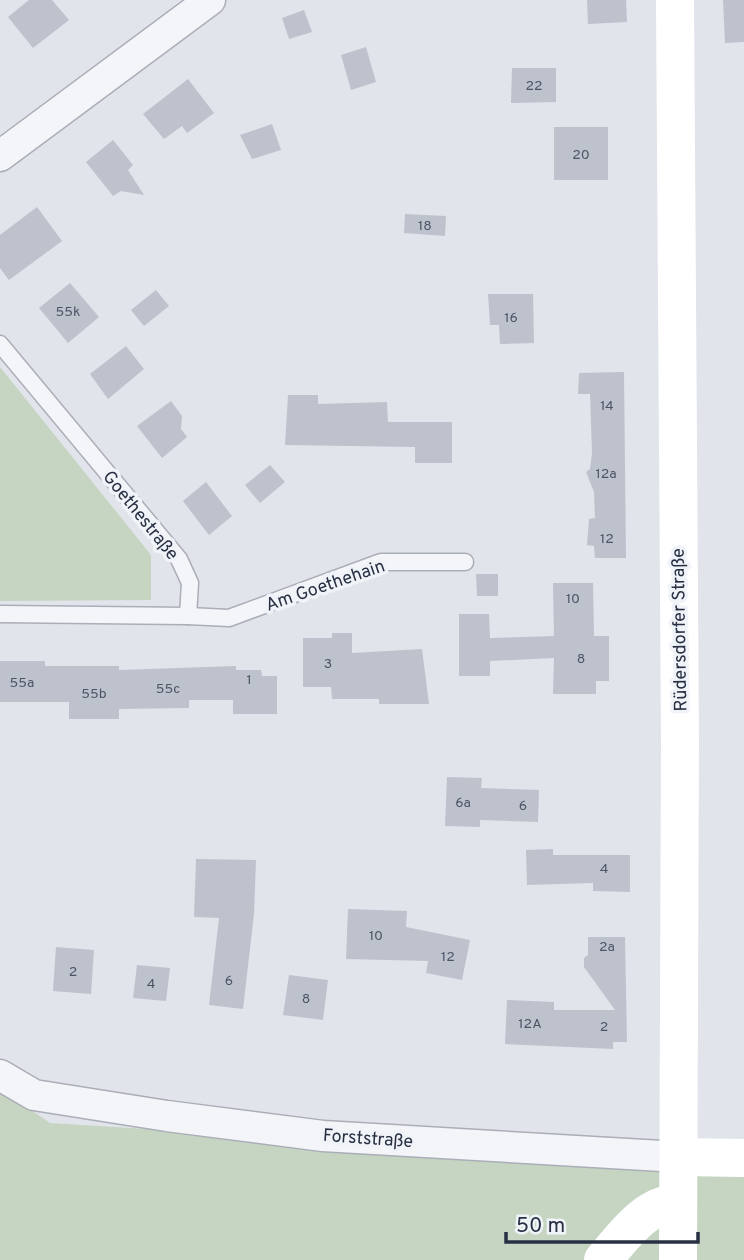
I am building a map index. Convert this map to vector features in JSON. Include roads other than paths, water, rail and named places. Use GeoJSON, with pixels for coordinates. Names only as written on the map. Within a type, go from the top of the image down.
{"type":"FeatureCollection","features":[{"type":"Feature","properties":{"kind":"street"},"geometry":{"type":"LineString","coordinates":[[0,156],[209,0]]}},
{"type":"Feature","properties":{"kind":"street","name":"Rüdersdorfer Straße"},"geometry":{"type":"LineString","coordinates":[[675,0],[680,743],[678,1260]]}},
{"type":"Feature","properties":{"kind":"street","name":"Forststraße"},"geometry":{"type":"LineString","coordinates":[[0,1075],[34,1095],[167,1116],[323,1136],[679,1157],[744,1158]]}},
{"type":"Feature","properties":{"kind":"street"},"geometry":{"type":"LineString","coordinates":[[603,1260],[649,1211],[661,1204],[677,1203]]}},
{"type":"Feature","properties":{"kind":"lane","name":"Goethestraße"},"geometry":{"type":"LineString","coordinates":[[0,344],[179,559],[190,583],[188,616]]}},
{"type":"Feature","properties":{"kind":"lane","name":"Am Goethehain"},"geometry":{"type":"LineString","coordinates":[[188,616],[229,618],[381,562],[465,562]]}},
{"type":"Feature","properties":{"kind":"lane"},"geometry":{"type":"LineString","coordinates":[[0,614],[188,616]]}}]}
